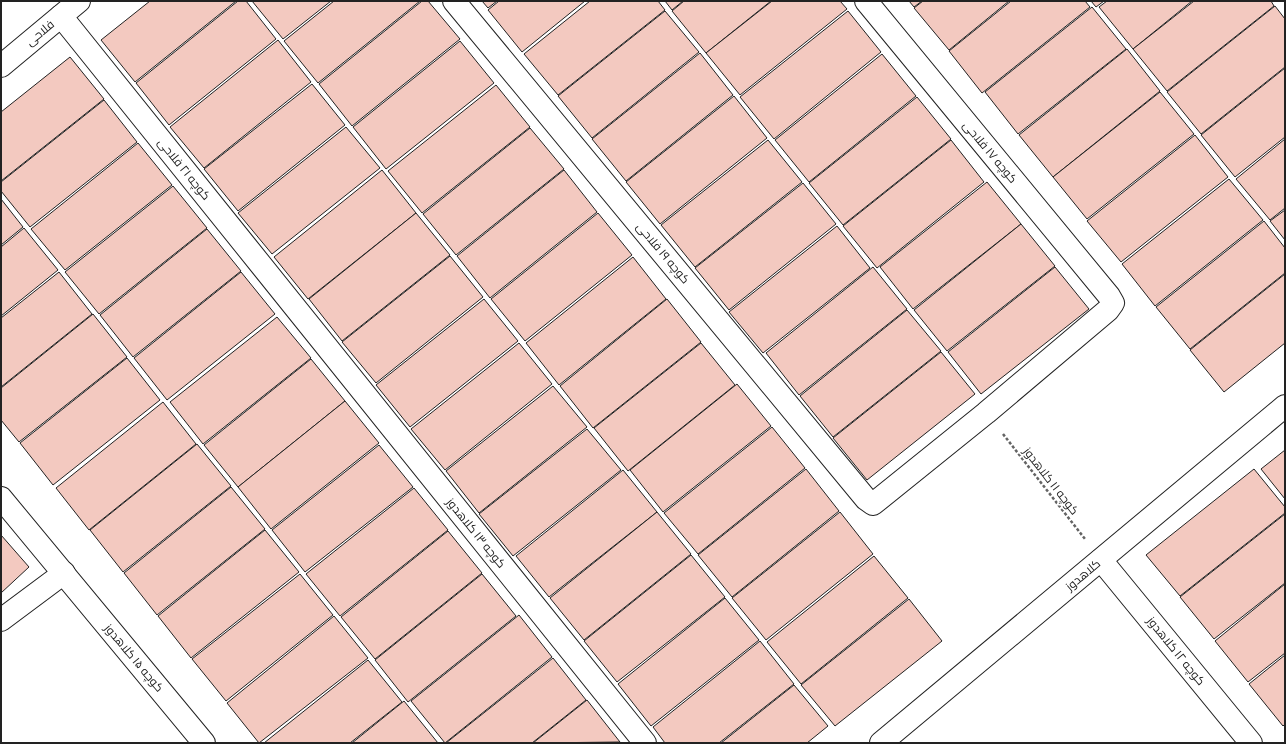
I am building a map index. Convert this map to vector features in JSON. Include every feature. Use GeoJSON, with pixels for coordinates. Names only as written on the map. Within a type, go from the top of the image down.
{"type":"FeatureCollection","features":[{"type":"Feature","properties":{"kind":"street","name":"فلاحی"},"geometry":{"type":"LineString","coordinates":[[1,66],[79,1]]}},
{"type":"Feature","properties":{"kind":"street","name":"کوچه ۱۹ فلاحی"},"geometry":{"type":"LineString","coordinates":[[454,1],[861,493],[873,504],[986,413]]}},
{"type":"Feature","properties":{"kind":"street","name":"کوچه ۱۷ فلاحی"},"geometry":{"type":"LineString","coordinates":[[866,1],[1109,296],[1113,303],[1108,310],[986,413]]}},
{"type":"Feature","properties":{"kind":"street","name":"کوچه ۲۱ فلاحی"},"geometry":{"type":"LineString","coordinates":[[61,16],[307,323]]}},
{"type":"Feature","properties":{"kind":"street","name":"کوچه ۱۳ کلاهدوز"},"geometry":{"type":"LineString","coordinates":[[307,323],[645,743]]}},
{"type":"Feature","properties":{"kind":"street","name":"کلاهدوز"},"geometry":{"type":"LineString","coordinates":[[881,743],[1285,406]]}},
{"type":"Feature","properties":{"kind":"street","name":"کوچه ۱۵ کلاهدوز"},"geometry":{"type":"LineString","coordinates":[[1,498],[204,743]]}},
{"type":"Feature","properties":{"kind":"street","name":"کوچه ۱۲ کلاهدوز"},"geometry":{"type":"LineString","coordinates":[[1101,560],[1251,743]]}},
{"type":"Feature","properties":{"kind":"street"},"geometry":{"type":"LineString","coordinates":[[1,620],[64,573]]}},
{"type":"Feature","properties":{"kind":"path","name":"کوچه ۱۱ کلاهدوز"},"geometry":{"type":"LineString","coordinates":[[986,413],[1101,560]]}},
{"type":"Feature","properties":{"kind":"building"},"geometry":{"type":"Polygon","coordinates":[[[150,1],[236,1],[135,82],[101,40],[150,1]]]}},
{"type":"Feature","properties":{"kind":"building"},"geometry":{"type":"Polygon","coordinates":[[[238,1],[246,1],[276,39],[169,125],[136,83],[238,1]]]}},
{"type":"Feature","properties":{"kind":"building"},"geometry":{"type":"Polygon","coordinates":[[[252,1],[331,1],[283,39],[252,1]]]}},
{"type":"Feature","properties":{"kind":"building"},"geometry":{"type":"Polygon","coordinates":[[[334,1],[420,1],[318,83],[284,41],[334,1]]]}},
{"type":"Feature","properties":{"kind":"building"},"geometry":{"type":"Polygon","coordinates":[[[422,1],[428,1],[460,39],[352,126],[319,84],[422,1]]]}},
{"type":"Feature","properties":{"kind":"building"},"geometry":{"type":"Polygon","coordinates":[[[482,1],[497,1],[488,8],[482,1]]]}},
{"type":"Feature","properties":{"kind":"building"},"geometry":{"type":"Polygon","coordinates":[[[499,1],[585,1],[522,52],[488,10],[499,1]]]}},
{"type":"Feature","properties":{"kind":"building"},"geometry":{"type":"Polygon","coordinates":[[[590,1],[658,1],[665,10],[558,95],[524,54],[590,1]]]}},
{"type":"Feature","properties":{"kind":"building"},"geometry":{"type":"Polygon","coordinates":[[[665,1],[683,1],[672,10],[665,1]]]}},
{"type":"Feature","properties":{"kind":"building"},"geometry":{"type":"Polygon","coordinates":[[[684,1],[771,1],[706,53],[672,11],[684,1]]]}},
{"type":"Feature","properties":{"kind":"building"},"geometry":{"type":"Polygon","coordinates":[[[772,1],[840,1],[847,9],[740,95],[706,53],[772,1]]]}},
{"type":"Feature","properties":{"kind":"building"},"geometry":{"type":"Polygon","coordinates":[[[909,1],[922,1],[914,7],[909,1]]]}},
{"type":"Feature","properties":{"kind":"building"},"geometry":{"type":"Polygon","coordinates":[[[923,1],[1009,1],[949,50],[914,8],[923,1]]]}},
{"type":"Feature","properties":{"kind":"building"},"geometry":{"type":"Polygon","coordinates":[[[1011,1],[1085,1],[1090,7],[982,93],[949,51],[1011,1]]]}},
{"type":"Feature","properties":{"kind":"building"},"geometry":{"type":"Polygon","coordinates":[[[1091,1],[1104,1],[1096,7],[1091,1]]]}},
{"type":"Feature","properties":{"kind":"building"},"geometry":{"type":"Polygon","coordinates":[[[1107,1],[1192,1],[1133,49],[1099,7],[1107,1]]]}},
{"type":"Feature","properties":{"kind":"building"},"geometry":{"type":"Polygon","coordinates":[[[1194,1],[1271,1],[1274,6],[1167,91],[1133,49],[1194,1]]]}},
{"type":"Feature","properties":{"kind":"building"},"geometry":{"type":"Polygon","coordinates":[[[1275,6],[1285,19],[1285,67],[1201,134],[1167,92],[1275,6]]]}},
{"type":"Feature","properties":{"kind":"building"},"geometry":{"type":"Polygon","coordinates":[[[1092,7],[1126,49],[1018,134],[985,92],[1092,7]]]}},
{"type":"Feature","properties":{"kind":"building"},"geometry":{"type":"Polygon","coordinates":[[[665,11],[699,52],[592,138],[558,96],[665,11]]]}},
{"type":"Feature","properties":{"kind":"building"},"geometry":{"type":"Polygon","coordinates":[[[848,11],[881,52],[774,139],[740,97],[848,11]]]}},
{"type":"Feature","properties":{"kind":"building"},"geometry":{"type":"Polygon","coordinates":[[[278,40],[311,82],[204,168],[170,127],[278,40]]]}},
{"type":"Feature","properties":{"kind":"building"},"geometry":{"type":"Polygon","coordinates":[[[460,41],[494,83],[386,169],[353,127],[460,41]]]}},
{"type":"Feature","properties":{"kind":"building"},"geometry":{"type":"Polygon","coordinates":[[[1127,49],[1160,91],[1053,177],[1019,135],[1127,49]]]}},
{"type":"Feature","properties":{"kind":"building"},"geometry":{"type":"Polygon","coordinates":[[[700,53],[733,95],[626,181],[592,139],[700,53]]]}},
{"type":"Feature","properties":{"kind":"building"},"geometry":{"type":"Polygon","coordinates":[[[882,54],[916,96],[809,182],[775,140],[882,54]]]}},
{"type":"Feature","properties":{"kind":"building"},"geometry":{"type":"Polygon","coordinates":[[[70,57],[104,99],[1,181],[1,112],[70,57]]]}},
{"type":"Feature","properties":{"kind":"building"},"geometry":{"type":"Polygon","coordinates":[[[1285,68],[1285,137],[1235,177],[1201,135],[1285,68]]]}},
{"type":"Feature","properties":{"kind":"building"},"geometry":{"type":"Polygon","coordinates":[[[312,84],[345,125],[238,211],[204,169],[312,84]]]}},
{"type":"Feature","properties":{"kind":"building"},"geometry":{"type":"Polygon","coordinates":[[[496,85],[530,127],[422,213],[388,171],[496,85]]]}},
{"type":"Feature","properties":{"kind":"building"},"geometry":{"type":"Polygon","coordinates":[[[1160,92],[1194,134],[1087,219],[1053,177],[1160,92]]]}},
{"type":"Feature","properties":{"kind":"building"},"geometry":{"type":"Polygon","coordinates":[[[734,96],[767,138],[660,224],[626,182],[734,96]]]}},
{"type":"Feature","properties":{"kind":"building"},"geometry":{"type":"Polygon","coordinates":[[[917,97],[951,139],[843,225],[809,183],[917,97]]]}},
{"type":"Feature","properties":{"kind":"building"},"geometry":{"type":"Polygon","coordinates":[[[104,100],[137,142],[30,227],[1,191],[1,182],[104,100]]]}},
{"type":"Feature","properties":{"kind":"building"},"geometry":{"type":"Polygon","coordinates":[[[346,127],[380,168],[272,254],[238,213],[346,127]]]}},
{"type":"Feature","properties":{"kind":"building"},"geometry":{"type":"Polygon","coordinates":[[[530,128],[564,169],[456,255],[423,214],[530,128]]]}},
{"type":"Feature","properties":{"kind":"building"},"geometry":{"type":"Polygon","coordinates":[[[1195,135],[1228,177],[1121,262],[1087,221],[1195,135]]]}},
{"type":"Feature","properties":{"kind":"building"},"geometry":{"type":"Polygon","coordinates":[[[1285,139],[1285,208],[1270,220],[1236,179],[1285,139]]]}},
{"type":"Feature","properties":{"kind":"building"},"geometry":{"type":"Polygon","coordinates":[[[768,140],[802,182],[695,267],[661,225],[768,140]]]}},
{"type":"Feature","properties":{"kind":"building"},"geometry":{"type":"Polygon","coordinates":[[[951,140],[984,182],[877,268],[843,226],[951,140]]]}},
{"type":"Feature","properties":{"kind":"building"},"geometry":{"type":"Polygon","coordinates":[[[138,143],[172,185],[65,270],[31,229],[138,143]]]}},
{"type":"Feature","properties":{"kind":"building"},"geometry":{"type":"Polygon","coordinates":[[[382,170],[416,213],[308,299],[274,257],[382,170]]]}},
{"type":"Feature","properties":{"kind":"building"},"geometry":{"type":"Polygon","coordinates":[[[564,170],[597,212],[490,298],[457,256],[564,170]]]}},
{"type":"Feature","properties":{"kind":"building"},"geometry":{"type":"Polygon","coordinates":[[[1229,179],[1263,220],[1155,306],[1122,264],[1229,179]]]}},
{"type":"Feature","properties":{"kind":"building"},"geometry":{"type":"Polygon","coordinates":[[[987,182],[1021,224],[913,309],[880,267],[987,182]]]}},
{"type":"Feature","properties":{"kind":"building"},"geometry":{"type":"Polygon","coordinates":[[[803,183],[836,224],[729,310],[695,268],[803,183]]]}},
{"type":"Feature","properties":{"kind":"building"},"geometry":{"type":"Polygon","coordinates":[[[173,186],[207,228],[99,314],[65,272],[173,186]]]}},
{"type":"Feature","properties":{"kind":"building"},"geometry":{"type":"Polygon","coordinates":[[[1,199],[23,227],[1,245],[1,199]]]}},
{"type":"Feature","properties":{"kind":"building"},"geometry":{"type":"Polygon","coordinates":[[[1285,210],[1285,240],[1270,221],[1285,210]]]}},
{"type":"Feature","properties":{"kind":"building"},"geometry":{"type":"Polygon","coordinates":[[[416,213],[450,255],[342,341],[309,299],[416,213]]]}},
{"type":"Feature","properties":{"kind":"building"},"geometry":{"type":"Polygon","coordinates":[[[598,213],[632,255],[525,341],[491,299],[598,213]]]}},
{"type":"Feature","properties":{"kind":"building"},"geometry":{"type":"Polygon","coordinates":[[[1264,221],[1285,248],[1285,273],[1190,349],[1156,307],[1264,221]]]}},
{"type":"Feature","properties":{"kind":"building"},"geometry":{"type":"Polygon","coordinates":[[[1021,224],[1055,266],[947,351],[914,310],[1021,224]]]}},
{"type":"Feature","properties":{"kind":"building"},"geometry":{"type":"Polygon","coordinates":[[[837,226],[870,268],[763,353],[729,312],[837,226]]]}},
{"type":"Feature","properties":{"kind":"building"},"geometry":{"type":"Polygon","coordinates":[[[24,228],[58,270],[1,316],[1,247],[24,228]]]}},
{"type":"Feature","properties":{"kind":"building"},"geometry":{"type":"Polygon","coordinates":[[[207,229],[241,271],[133,357],[100,315],[207,229]]]}},
{"type":"Feature","properties":{"kind":"building"},"geometry":{"type":"Polygon","coordinates":[[[450,256],[483,297],[376,383],[342,342],[450,256]]]}},
{"type":"Feature","properties":{"kind":"building"},"geometry":{"type":"Polygon","coordinates":[[[633,257],[666,299],[559,385],[526,343],[633,257]]]}},
{"type":"Feature","properties":{"kind":"building"},"geometry":{"type":"Polygon","coordinates":[[[873,267],[907,309],[799,395],[766,353],[873,267]]]}},
{"type":"Feature","properties":{"kind":"building"},"geometry":{"type":"Polygon","coordinates":[[[1055,267],[1089,309],[981,394],[948,352],[1055,267]]]}},
{"type":"Feature","properties":{"kind":"building"},"geometry":{"type":"Polygon","coordinates":[[[59,272],[92,314],[1,387],[1,318],[59,272]]]}},
{"type":"Feature","properties":{"kind":"building"},"geometry":{"type":"Polygon","coordinates":[[[241,272],[275,314],[167,400],[134,358],[241,272]]]}},
{"type":"Feature","properties":{"kind":"building"},"geometry":{"type":"Polygon","coordinates":[[[1285,274],[1285,343],[1224,392],[1190,350],[1285,274]]]}},
{"type":"Feature","properties":{"kind":"building"},"geometry":{"type":"Polygon","coordinates":[[[484,299],[518,341],[410,427],[376,385],[484,299]]]}},
{"type":"Feature","properties":{"kind":"building"},"geometry":{"type":"Polygon","coordinates":[[[667,299],[701,342],[593,428],[560,386],[667,299]]]}},
{"type":"Feature","properties":{"kind":"building"},"geometry":{"type":"Polygon","coordinates":[[[907,310],[941,351],[833,437],[800,396],[907,310]]]}},
{"type":"Feature","properties":{"kind":"building"},"geometry":{"type":"Polygon","coordinates":[[[93,314],[127,357],[19,442],[1,420],[1,388],[93,314]]]}},
{"type":"Feature","properties":{"kind":"building"},"geometry":{"type":"Polygon","coordinates":[[[277,317],[311,358],[203,444],[170,402],[277,317]]]}},
{"type":"Feature","properties":{"kind":"building"},"geometry":{"type":"Polygon","coordinates":[[[519,343],[552,384],[445,470],[411,429],[519,343]]]}},
{"type":"Feature","properties":{"kind":"building"},"geometry":{"type":"Polygon","coordinates":[[[701,343],[735,385],[628,471],[594,428],[701,343]]]}},
{"type":"Feature","properties":{"kind":"building"},"geometry":{"type":"Polygon","coordinates":[[[941,352],[975,394],[867,480],[833,438],[941,352]]]}},
{"type":"Feature","properties":{"kind":"building"},"geometry":{"type":"Polygon","coordinates":[[[127,358],[160,400],[53,485],[20,443],[127,358]]]}},
{"type":"Feature","properties":{"kind":"building"},"geometry":{"type":"Polygon","coordinates":[[[311,359],[345,401],[238,487],[204,445],[311,359]]]}},
{"type":"Feature","properties":{"kind":"building"},"geometry":{"type":"Polygon","coordinates":[[[737,384],[771,426],[663,512],[630,470],[737,384]]]}},
{"type":"Feature","properties":{"kind":"building"},"geometry":{"type":"Polygon","coordinates":[[[553,386],[587,427],[479,513],[446,471],[553,386]]]}},
{"type":"Feature","properties":{"kind":"building"},"geometry":{"type":"Polygon","coordinates":[[[345,401],[379,443],[271,529],[238,487],[345,401]]]}},
{"type":"Feature","properties":{"kind":"building"},"geometry":{"type":"Polygon","coordinates":[[[163,402],[196,444],[89,530],[56,488],[163,402]]]}},
{"type":"Feature","properties":{"kind":"building"},"geometry":{"type":"Polygon","coordinates":[[[772,427],[805,468],[698,554],[664,513],[772,427]]]}},
{"type":"Feature","properties":{"kind":"building"},"geometry":{"type":"Polygon","coordinates":[[[587,429],[621,470],[513,556],[479,514],[587,429]]]}},
{"type":"Feature","properties":{"kind":"building"},"geometry":{"type":"Polygon","coordinates":[[[197,444],[231,486],[123,572],[90,530],[197,444]]]}},
{"type":"Feature","properties":{"kind":"building"},"geometry":{"type":"Polygon","coordinates":[[[379,445],[413,487],[305,572],[272,530],[379,445]]]}},
{"type":"Feature","properties":{"kind":"building"},"geometry":{"type":"Polygon","coordinates":[[[1285,450],[1285,499],[1261,469],[1285,450]]]}},
{"type":"Feature","properties":{"kind":"building"},"geometry":{"type":"Polygon","coordinates":[[[806,469],[839,511],[732,597],[698,555],[806,469]]]}},
{"type":"Feature","properties":{"kind":"building"},"geometry":{"type":"Polygon","coordinates":[[[1254,469],[1285,507],[1285,513],[1180,596],[1146,555],[1254,469]]]}},
{"type":"Feature","properties":{"kind":"building"},"geometry":{"type":"Polygon","coordinates":[[[623,470],[657,512],[549,597],[516,556],[623,470]]]}},
{"type":"Feature","properties":{"kind":"building"},"geometry":{"type":"Polygon","coordinates":[[[231,487],[265,529],[157,615],[124,573],[231,487]]]}},
{"type":"Feature","properties":{"kind":"building"},"geometry":{"type":"Polygon","coordinates":[[[414,488],[448,530],[340,616],[306,574],[414,488]]]}},
{"type":"Feature","properties":{"kind":"building"},"geometry":{"type":"Polygon","coordinates":[[[657,512],[691,554],[584,640],[550,598],[657,512]]]}},
{"type":"Feature","properties":{"kind":"building"},"geometry":{"type":"Polygon","coordinates":[[[840,512],[873,554],[766,640],[732,598],[840,512]]]}},
{"type":"Feature","properties":{"kind":"building"},"geometry":{"type":"Polygon","coordinates":[[[1285,514],[1285,583],[1214,639],[1180,597],[1285,514]]]}},
{"type":"Feature","properties":{"kind":"building"},"geometry":{"type":"Polygon","coordinates":[[[265,530],[299,572],[191,658],[158,616],[265,530]]]}},
{"type":"Feature","properties":{"kind":"building"},"geometry":{"type":"Polygon","coordinates":[[[448,531],[482,573],[375,659],[341,617],[448,531]]]}},
{"type":"Feature","properties":{"kind":"building"},"geometry":{"type":"Polygon","coordinates":[[[1,535],[29,567],[1,593],[1,535]]]}},
{"type":"Feature","properties":{"kind":"building"},"geometry":{"type":"Polygon","coordinates":[[[691,555],[725,597],[617,682],[584,641],[691,555]]]}},
{"type":"Feature","properties":{"kind":"building"},"geometry":{"type":"Polygon","coordinates":[[[874,556],[908,598],[801,684],[767,642],[874,556]]]}},
{"type":"Feature","properties":{"kind":"building"},"geometry":{"type":"Polygon","coordinates":[[[300,574],[333,615],[226,701],[192,659],[300,574]]]}},
{"type":"Feature","properties":{"kind":"building"},"geometry":{"type":"Polygon","coordinates":[[[482,574],[516,616],[408,702],[375,660],[482,574]]]}},
{"type":"Feature","properties":{"kind":"building"},"geometry":{"type":"Polygon","coordinates":[[[1285,584],[1285,653],[1248,682],[1215,641],[1285,584]]]}},
{"type":"Feature","properties":{"kind":"building"},"geometry":{"type":"Polygon","coordinates":[[[725,598],[759,640],[651,726],[618,684],[725,598]]]}},
{"type":"Feature","properties":{"kind":"building"},"geometry":{"type":"Polygon","coordinates":[[[909,599],[942,641],[835,726],[801,685],[909,599]]]}},
{"type":"Feature","properties":{"kind":"building"},"geometry":{"type":"Polygon","coordinates":[[[519,615],[552,657],[445,743],[411,701],[519,615]]]}},
{"type":"Feature","properties":{"kind":"building"},"geometry":{"type":"Polygon","coordinates":[[[334,616],[368,658],[259,743],[227,703],[334,616]]]}},
{"type":"Feature","properties":{"kind":"building"},"geometry":{"type":"Polygon","coordinates":[[[760,641],[794,684],[719,743],[665,743],[653,727],[760,641]]]}},
{"type":"Feature","properties":{"kind":"building"},"geometry":{"type":"Polygon","coordinates":[[[1285,655],[1285,724],[1283,726],[1249,684],[1285,655]]]}},
{"type":"Feature","properties":{"kind":"building"},"geometry":{"type":"Polygon","coordinates":[[[553,658],[586,700],[532,743],[446,743],[553,658]]]}},
{"type":"Feature","properties":{"kind":"building"},"geometry":{"type":"Polygon","coordinates":[[[368,660],[402,702],[350,743],[264,743],[368,660]]]}},
{"type":"Feature","properties":{"kind":"building"},"geometry":{"type":"Polygon","coordinates":[[[794,685],[828,726],[807,743],[721,743],[794,685]]]}},
{"type":"Feature","properties":{"kind":"building"},"geometry":{"type":"Polygon","coordinates":[[[587,700],[620,742],[533,743],[587,700]]]}},
{"type":"Feature","properties":{"kind":"building"},"geometry":{"type":"Polygon","coordinates":[[[404,701],[438,743],[352,743],[404,701]]]}}]}
